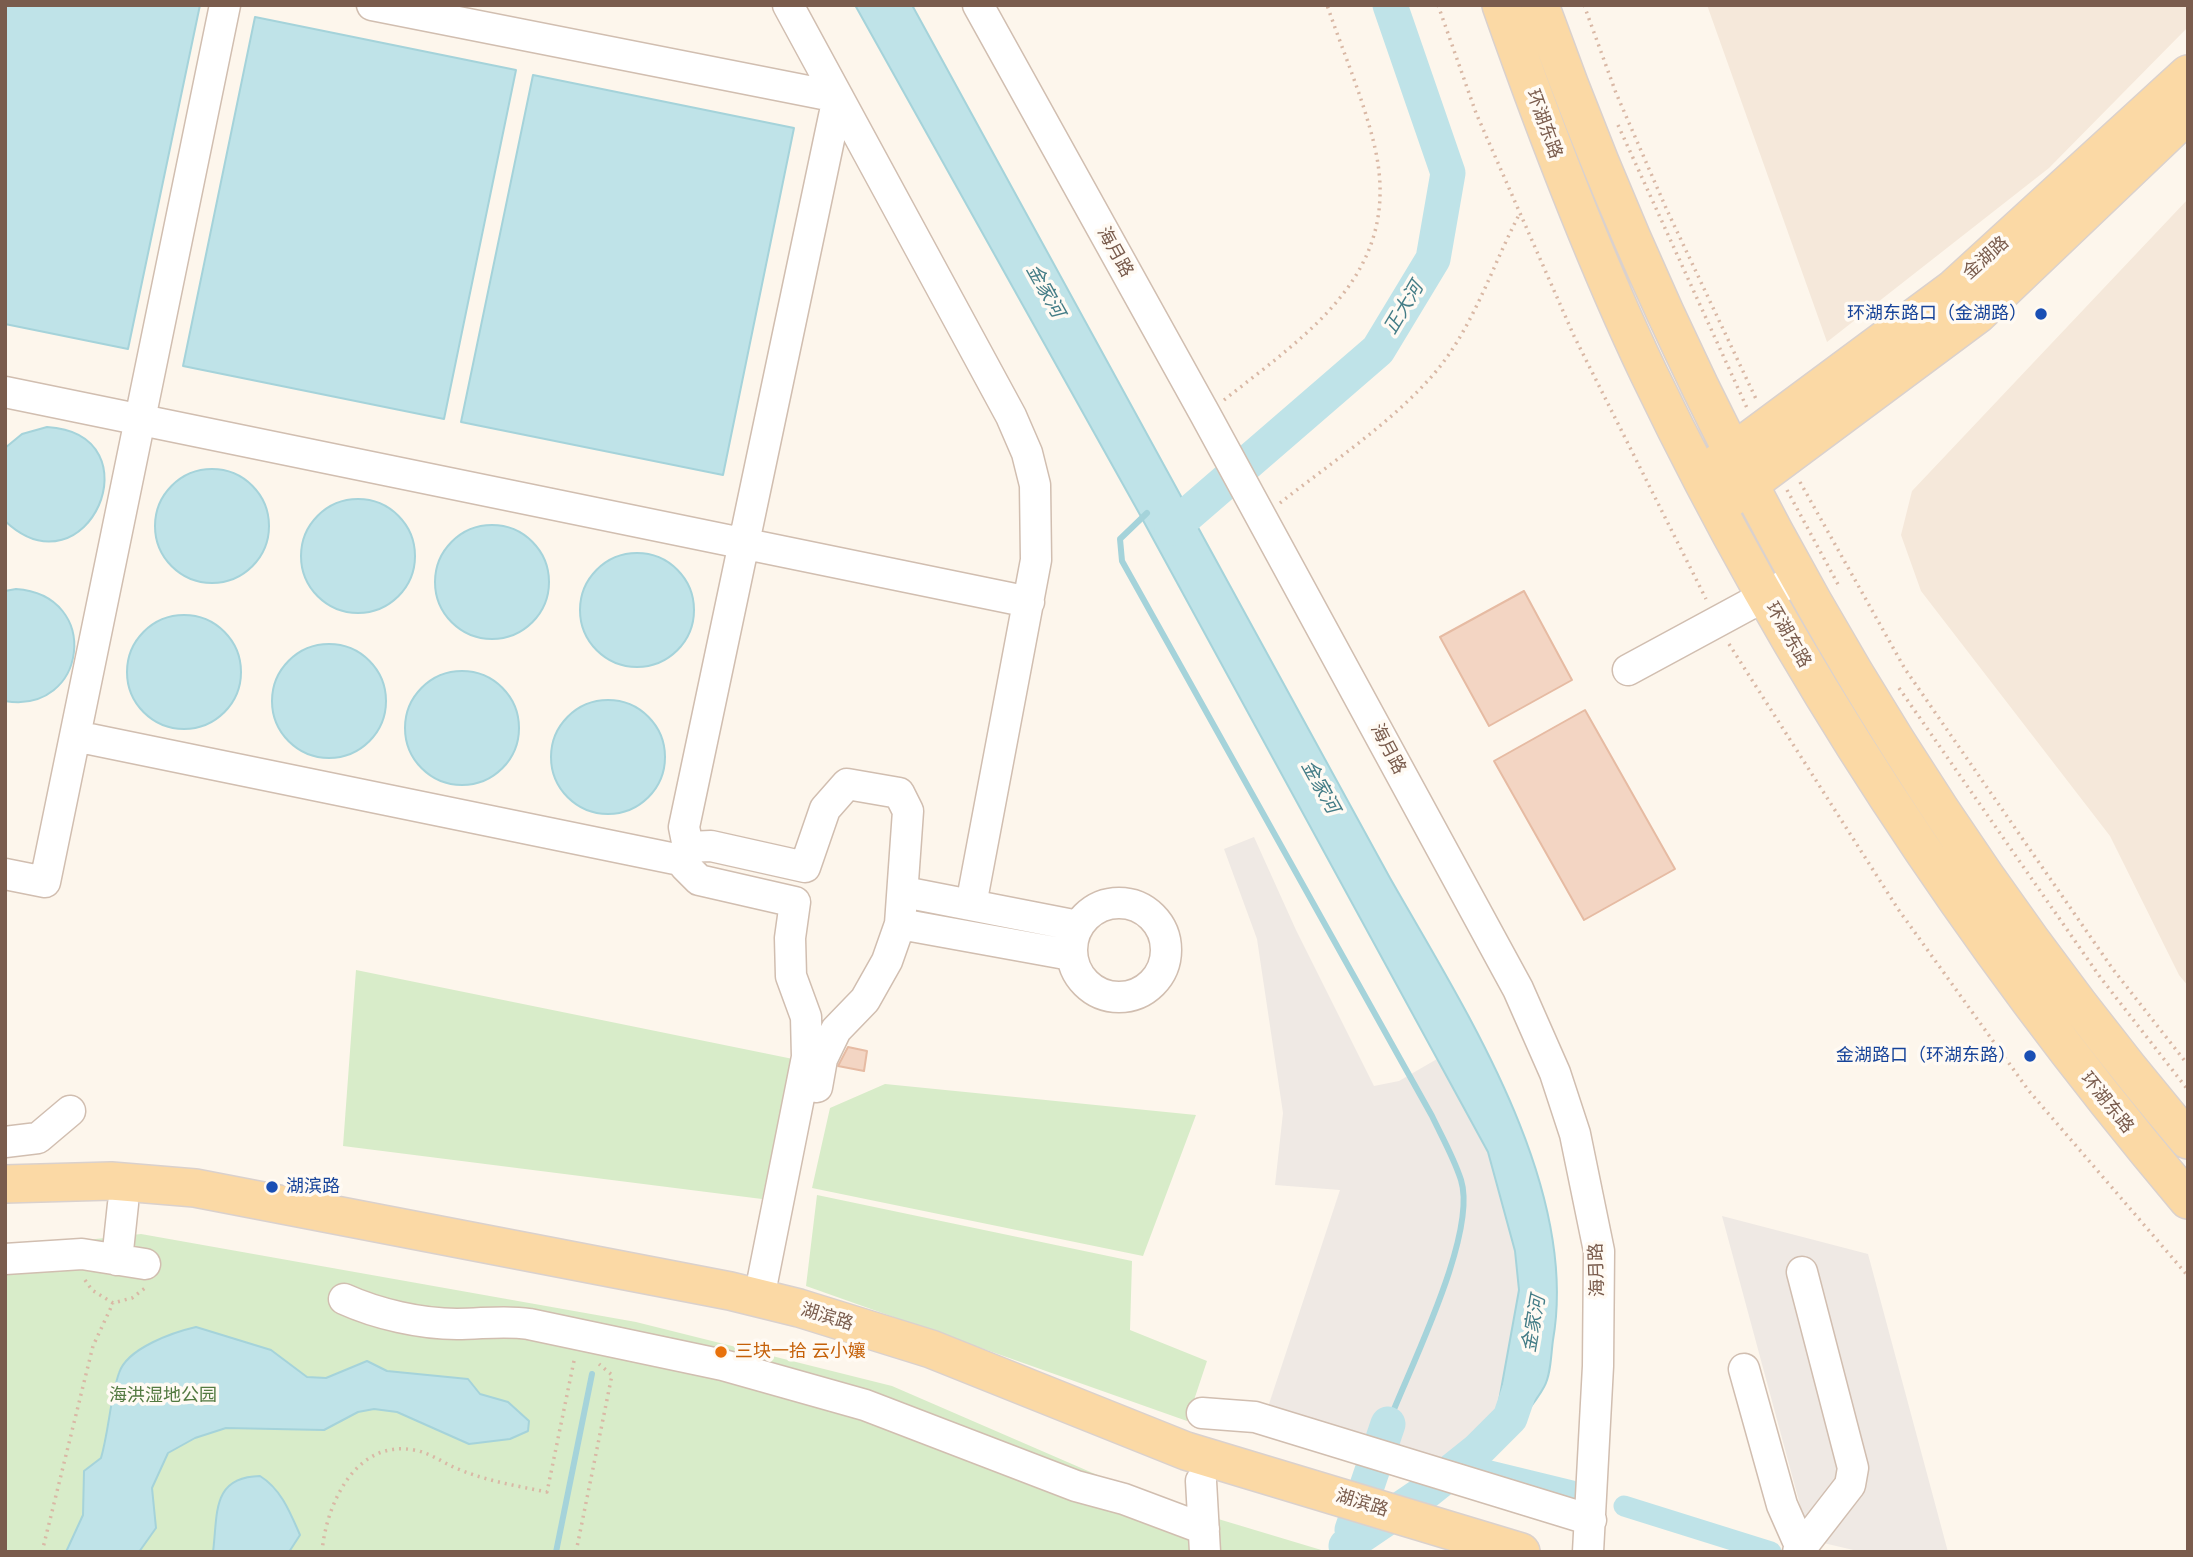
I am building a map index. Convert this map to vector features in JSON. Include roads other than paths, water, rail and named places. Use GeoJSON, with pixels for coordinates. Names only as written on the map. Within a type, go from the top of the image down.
{"type":"FeatureCollection","features":[{"type":"Feature","properties":{"kind":"main road","name":"环湖东路"},"geometry":{"type":"LineString","coordinates":[[1501,5],[1575,202],[1649,373],[1765,596],[1845,734],[1943,882],[2098,1094],[2188,1200]]}},
{"type":"Feature","properties":{"kind":"main road","name":"环湖东路"},"geometry":{"type":"LineString","coordinates":[[1540,5],[1586,134],[1680,349],[1753,436],[1771,470],[1798,578],[1874,710],[1972,856],[2125,1066],[2188,1140]]}},
{"type":"Feature","properties":{"kind":"main road","name":"金湖路"},"geometry":{"type":"LineString","coordinates":[[1710,491],[1753,436],[1954,288],[2188,74]]}},
{"type":"Feature","properties":{"kind":"main road","name":"金湖路"},"geometry":{"type":"LineString","coordinates":[[1710,491],[1771,470],[1977,315],[2188,114]]}},
{"type":"Feature","properties":{"kind":"main road","name":"湖滨路"},"geometry":{"type":"LineString","coordinates":[[5,1184],[111,1181],[195,1188],[767,1300],[931,1349],[1300,1497],[1452,1542],[1521,1552]]}},
{"type":"Feature","properties":{"kind":"main road","name":"湖滨路"},"geometry":{"type":"LineString","coordinates":[[5,1202],[80,1199],[242,1216],[753,1316],[887,1356],[1201,1481],[1300,1497]]}},
{"type":"Feature","properties":{"kind":"street"},"geometry":{"type":"LineString","coordinates":[[5,874],[45,882],[225,5]]}},
{"type":"Feature","properties":{"kind":"street"},"geometry":{"type":"LineString","coordinates":[[372,5],[838,97]]}},
{"type":"Feature","properties":{"kind":"street"},"geometry":{"type":"LineString","coordinates":[[788,5],[1012,416],[1027,453],[1035,485],[1036,560],[971,905]]}},
{"type":"Feature","properties":{"kind":"street","name":"海月路"},"geometry":{"type":"LineString","coordinates":[[978,5],[1262,517],[1386,722],[1474,884],[1555,1073],[1575,1134],[1599,1251],[1588,1552]]}},
{"type":"Feature","properties":{"kind":"street"},"geometry":{"type":"LineString","coordinates":[[795,902],[699,880],[685,866],[687,854],[684,827],[838,97]]}},
{"type":"Feature","properties":{"kind":"street"},"geometry":{"type":"LineString","coordinates":[[5,392],[1029,602]]}},
{"type":"Feature","properties":{"kind":"street"},"geometry":{"type":"LineString","coordinates":[[1628,670],[1798,578]]}},
{"type":"Feature","properties":{"kind":"street"},"geometry":{"type":"LineString","coordinates":[[75,736],[687,854],[711,846],[806,867]]}},
{"type":"Feature","properties":{"kind":"street"},"geometry":{"type":"LineString","coordinates":[[846,784],[899,793],[908,811],[900,924],[887,961],[865,1000],[836,1030],[822,1059],[767,1300],[807,1057],[806,1017],[791,976],[790,938],[795,902],[825,809],[846,784]]}},
{"type":"Feature","properties":{"kind":"street"},"geometry":{"type":"LineString","coordinates":[[904,892],[1078,926]]}},
{"type":"Feature","properties":{"kind":"street"},"geometry":{"type":"LineString","coordinates":[[1116,902],[1139,907],[1157,921],[1164,934],[1167,950],[1157,979],[1130,997],[1098,993],[1085,984],[1076,971],[1072,940],[1078,926],[1101,906],[1116,902]]}},
{"type":"Feature","properties":{"kind":"street"},"geometry":{"type":"LineString","coordinates":[[900,924],[1072,955]]}},
{"type":"Feature","properties":{"kind":"street"},"geometry":{"type":"LineString","coordinates":[[5,1142],[38,1138],[70,1111]]}},
{"type":"Feature","properties":{"kind":"street"},"geometry":{"type":"LineString","coordinates":[[5,1259],[82,1254],[131,1262],[123,1204]]}},
{"type":"Feature","properties":{"kind":"street"},"geometry":{"type":"LineString","coordinates":[[1800,1550],[1850,1485],[1853,1468],[1802,1272]]}},
{"type":"Feature","properties":{"kind":"street"},"geometry":{"type":"LineString","coordinates":[[344,1298],[364,1308],[435,1322],[458,1324],[503,1320],[723,1365],[865,1405],[1076,1486],[1124,1499],[1204,1540]]}},
{"type":"Feature","properties":{"kind":"street"},"geometry":{"type":"LineString","coordinates":[[1744,1369],[1782,1505],[1800,1550]]}},
{"type":"Feature","properties":{"kind":"street"},"geometry":{"type":"LineString","coordinates":[[1202,1412],[1255,1417],[1347,1438],[1454,1478],[1591,1520]]}},
{"type":"Feature","properties":{"kind":"street"},"geometry":{"type":"LineString","coordinates":[[1201,1481],[1204,1540]]}},
{"type":"Feature","properties":{"kind":"water"},"geometry":{"type":"Polygon","coordinates":[[[5,5],[200,5],[128,349],[5,324],[5,5]]]}},
{"type":"Feature","properties":{"kind":"water"},"geometry":{"type":"Polygon","coordinates":[[[855,5],[912,5],[1450,983],[1509,1100],[1533,1160],[1549,1221],[1557,1281],[1548,1377],[1537,1398],[1513,1430],[1497,1412],[1519,1290],[1515,1251],[1488,1152],[1139,513],[855,5]]]}},
{"type":"Feature","properties":{"kind":"water"},"geometry":{"type":"Polygon","coordinates":[[[255,17],[516,70],[444,419],[183,366],[255,17]]]}},
{"type":"Feature","properties":{"kind":"water"},"geometry":{"type":"Polygon","coordinates":[[[533,75],[794,128],[723,475],[461,422],[533,75]]]}},
{"type":"Feature","properties":{"kind":"water"},"geometry":{"type":"Polygon","coordinates":[[[47,427],[81,436],[99,455],[105,480],[99,505],[84,527],[62,540],[35,539],[5,521],[5,448],[22,434],[47,427]]]}},
{"type":"Feature","properties":{"kind":"water"},"geometry":{"type":"Polygon","coordinates":[[[212,469],[234,473],[252,486],[265,504],[269,526],[265,548],[252,566],[234,579],[212,583],[190,579],[172,566],[159,548],[155,526],[159,504],[172,486],[190,473],[212,469]]]}},
{"type":"Feature","properties":{"kind":"water"},"geometry":{"type":"Polygon","coordinates":[[[358,499],[380,503],[398,516],[411,534],[415,556],[411,578],[398,596],[380,609],[358,613],[336,609],[318,596],[305,578],[301,556],[305,534],[318,516],[336,503],[358,499]]]}},
{"type":"Feature","properties":{"kind":"water"},"geometry":{"type":"Polygon","coordinates":[[[492,525],[514,529],[532,542],[545,560],[549,582],[545,604],[532,622],[514,635],[492,639],[470,635],[452,622],[439,604],[435,582],[439,560],[452,542],[470,529],[492,525]]]}},
{"type":"Feature","properties":{"kind":"water"},"geometry":{"type":"Polygon","coordinates":[[[637,553],[659,557],[677,570],[690,588],[694,610],[690,632],[677,650],[659,663],[637,667],[615,663],[597,650],[584,632],[580,610],[584,588],[597,570],[615,557],[637,553]]]}},
{"type":"Feature","properties":{"kind":"water"},"geometry":{"type":"Polygon","coordinates":[[[16,589],[44,596],[63,611],[72,631],[74,652],[67,673],[54,690],[33,700],[5,701],[5,591],[16,589]]]}},
{"type":"Feature","properties":{"kind":"water"},"geometry":{"type":"Polygon","coordinates":[[[184,615],[206,619],[224,632],[237,650],[241,672],[237,694],[224,712],[206,725],[184,729],[162,725],[144,712],[131,694],[127,672],[131,650],[144,632],[162,619],[184,615]]]}},
{"type":"Feature","properties":{"kind":"water"},"geometry":{"type":"Polygon","coordinates":[[[329,644],[351,649],[369,661],[381,679],[386,701],[381,723],[369,741],[351,753],[329,758],[307,753],[289,741],[277,723],[272,701],[277,679],[289,661],[307,649],[329,644]]]}},
{"type":"Feature","properties":{"kind":"water"},"geometry":{"type":"Polygon","coordinates":[[[462,671],[484,675],[502,688],[515,706],[519,728],[515,750],[502,768],[484,781],[462,785],[440,781],[422,768],[409,750],[405,728],[409,706],[422,688],[440,675],[462,671]]]}},
{"type":"Feature","properties":{"kind":"water"},"geometry":{"type":"Polygon","coordinates":[[[608,700],[630,704],[648,717],[661,735],[665,757],[661,779],[648,797],[630,810],[608,814],[586,810],[568,797],[555,779],[551,757],[555,735],[568,717],[586,704],[608,700]]]}},
{"type":"Feature","properties":{"kind":"water"},"geometry":{"type":"Polygon","coordinates":[[[196,1327],[271,1350],[307,1377],[326,1378],[367,1361],[387,1371],[468,1379],[480,1394],[508,1402],[529,1421],[528,1431],[510,1439],[469,1444],[397,1412],[374,1409],[358,1412],[324,1430],[226,1428],[195,1438],[168,1453],[152,1488],[156,1528],[139,1552],[66,1552],[83,1515],[84,1471],[101,1458],[116,1383],[124,1364],[131,1356],[152,1343],[196,1327]]]}},
{"type":"Feature","properties":{"kind":"water"},"geometry":{"type":"Polygon","coordinates":[[[260,1476],[279,1494],[300,1535],[289,1552],[213,1552],[217,1512],[225,1490],[244,1478],[260,1476]]]}},
{"type":"Feature","properties":{"kind":"waterway","name":"正大河"},"geometry":{"type":"LineString","coordinates":[[1172,528],[1378,350],[1433,259],[1448,173],[1390,5]]}},
{"type":"Feature","properties":{"kind":"waterway"},"geometry":{"type":"LineString","coordinates":[[1147,513],[1120,539],[1122,561],[1432,1116],[1461,1180],[1464,1204],[1451,1266],[1439,1302],[1388,1424]]}},
{"type":"Feature","properties":{"kind":"waterway"},"geometry":{"type":"LineString","coordinates":[[556,1552],[592,1374]]}},
{"type":"Feature","properties":{"kind":"waterway","name":"金家河"},"geometry":{"type":"LineString","coordinates":[[1346,1546],[1427,1491],[1477,1451],[1510,1418],[1523,1380]]}},
{"type":"Feature","properties":{"kind":"waterway","name":"金家河"},"geometry":{"type":"LineString","coordinates":[[1352,1530],[1388,1424]]}},
{"type":"Feature","properties":{"kind":"waterway"},"geometry":{"type":"LineString","coordinates":[[1461,1464],[1572,1491]]}},
{"type":"Feature","properties":{"kind":"waterway"},"geometry":{"type":"LineString","coordinates":[[1624,1506],[1771,1552]]}},
{"type":"Feature","properties":{"kind":"place","name":"环湖东路口（金湖路）"},"geometry":{"type":"Point","coordinates":[2041,314]}},
{"type":"Feature","properties":{"kind":"place","name":"金湖路口（环湖东路）"},"geometry":{"type":"Point","coordinates":[2030,1056]}},
{"type":"Feature","properties":{"kind":"place","name":"湖滨路"},"geometry":{"type":"Point","coordinates":[272,1187]}},
{"type":"Feature","properties":{"kind":"place","name":"三块一拾 云小孃"},"geometry":{"type":"Point","coordinates":[721,1352]}},
{"type":"Feature","properties":{"kind":"park label","name":"海洪湿地公园"},"geometry":{"type":"Point","coordinates":[163,1396]}}]}
